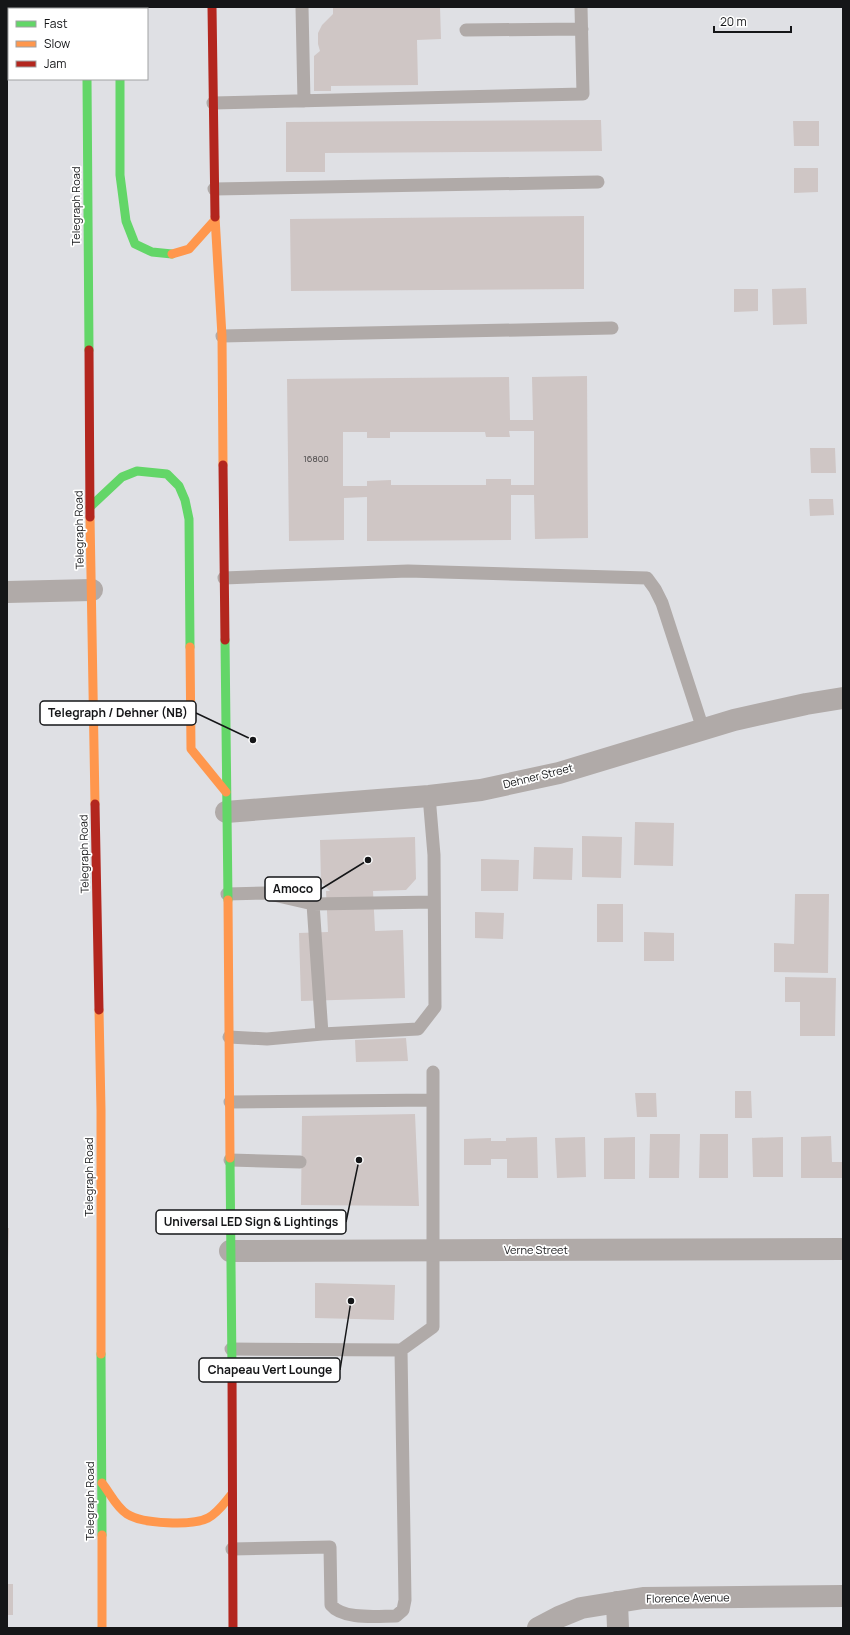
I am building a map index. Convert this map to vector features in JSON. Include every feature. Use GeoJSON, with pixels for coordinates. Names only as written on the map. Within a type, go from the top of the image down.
{"type":"FeatureCollection","features":[{"type":"Feature","properties":{"kind":"main road"},"geometry":{"type":"LineString","coordinates":[[212,7],[214,220],[222,336],[230,1102],[233,1628]]}},
{"type":"Feature","properties":{"kind":"main road","name":"Telegraph Road"},"geometry":{"type":"LineString","coordinates":[[87,80],[90,507],[101,1110],[102,1628]]}},
{"type":"Feature","properties":{"kind":"main road"},"geometry":{"type":"LineString","coordinates":[[120,80],[120,175],[126,222],[135,244],[152,252],[171,254],[189,248],[214,220]]}},
{"type":"Feature","properties":{"kind":"main road"},"geometry":{"type":"LineString","coordinates":[[90,507],[122,477],[137,471],[167,474],[179,486],[185,500],[189,520],[191,749],[226,802]]}},
{"type":"Feature","properties":{"kind":"main road"},"geometry":{"type":"LineString","coordinates":[[102,1483],[127,1515],[150,1521],[186,1522],[208,1519],[232,1494]]}},
{"type":"Feature","properties":{"kind":"street"},"geometry":{"type":"LineString","coordinates":[[7,592],[92,590]]}},
{"type":"Feature","properties":{"kind":"street","name":"Dehner Street"},"geometry":{"type":"LineString","coordinates":[[226,802],[429,796],[481,790],[559,773],[734,720],[806,704],[843,698]]}},
{"type":"Feature","properties":{"kind":"street","name":"Verne Street"},"geometry":{"type":"LineString","coordinates":[[230,1251],[843,1249]]}},
{"type":"Feature","properties":{"kind":"street","name":"Florence Avenue"},"geometry":{"type":"LineString","coordinates":[[538,1628],[581,1608],[643,1598],[843,1596]]}},
{"type":"Feature","properties":{"kind":"street"},"geometry":{"type":"LineString","coordinates":[[617,1602],[618,1628]]}},
{"type":"Feature","properties":{"kind":"lane"},"geometry":{"type":"LineString","coordinates":[[302,7],[304,101]]}},
{"type":"Feature","properties":{"kind":"lane"},"geometry":{"type":"LineString","coordinates":[[213,103],[583,94],[581,7]]}},
{"type":"Feature","properties":{"kind":"lane"},"geometry":{"type":"LineString","coordinates":[[466,30],[582,29]]}},
{"type":"Feature","properties":{"kind":"lane"},"geometry":{"type":"LineString","coordinates":[[214,188],[598,182]]}},
{"type":"Feature","properties":{"kind":"lane"},"geometry":{"type":"LineString","coordinates":[[222,336],[612,328]]}},
{"type":"Feature","properties":{"kind":"lane"},"geometry":{"type":"LineString","coordinates":[[224,578],[408,571],[647,578],[655,589],[662,603],[703,729]]}},
{"type":"Feature","properties":{"kind":"lane"},"geometry":{"type":"LineString","coordinates":[[229,1037],[267,1039],[322,1034],[418,1029],[435,1008],[434,855],[429,796]]}},
{"type":"Feature","properties":{"kind":"lane"},"geometry":{"type":"LineString","coordinates":[[227,894],[266,894],[313,904],[434,902]]}},
{"type":"Feature","properties":{"kind":"lane"},"geometry":{"type":"LineString","coordinates":[[313,904],[322,1034]]}},
{"type":"Feature","properties":{"kind":"lane"},"geometry":{"type":"LineString","coordinates":[[231,1349],[401,1350],[433,1327],[433,1072]]}},
{"type":"Feature","properties":{"kind":"lane"},"geometry":{"type":"LineString","coordinates":[[230,1102],[433,1100]]}},
{"type":"Feature","properties":{"kind":"lane"},"geometry":{"type":"LineString","coordinates":[[230,1160],[300,1162]]}},
{"type":"Feature","properties":{"kind":"lane"},"geometry":{"type":"LineString","coordinates":[[232,1549],[330,1547],[331,1606],[336,1611],[350,1615],[396,1616],[403,1610],[405,1600],[401,1350]]}},
{"type":"Feature","properties":{"kind":"building"},"geometry":{"type":"Polygon","coordinates":[[[333,7],[440,7],[441,39],[417,40],[418,85],[331,86],[331,91],[314,91],[314,56],[320,51],[318,44],[318,33],[322,25],[333,14],[333,7]]]}},
{"type":"Feature","properties":{"kind":"building"},"geometry":{"type":"Polygon","coordinates":[[[601,120],[602,151],[325,153],[325,172],[286,172],[286,122],[601,120]]]}},
{"type":"Feature","properties":{"kind":"building"},"geometry":{"type":"Polygon","coordinates":[[[793,121],[819,121],[819,146],[794,146],[793,121]]]}},
{"type":"Feature","properties":{"kind":"building"},"geometry":{"type":"Polygon","coordinates":[[[794,168],[818,168],[818,192],[794,193],[794,168]]]}},
{"type":"Feature","properties":{"kind":"building"},"geometry":{"type":"Polygon","coordinates":[[[584,216],[584,289],[291,291],[290,219],[584,216]]]}},
{"type":"Feature","properties":{"kind":"building"},"geometry":{"type":"Polygon","coordinates":[[[806,288],[807,324],[773,325],[772,289],[806,288]]]}},
{"type":"Feature","properties":{"kind":"building"},"geometry":{"type":"Polygon","coordinates":[[[734,289],[758,289],[758,311],[734,312],[734,289]]]}},
{"type":"Feature","properties":{"kind":"building"},"geometry":{"type":"Polygon","coordinates":[[[587,376],[588,538],[535,539],[534,495],[511,495],[511,540],[367,541],[367,497],[344,498],[344,540],[289,541],[287,379],[509,377],[510,420],[533,420],[532,377],[587,376]],[[509,431],[510,437],[486,437],[485,432],[390,432],[390,438],[367,438],[367,432],[343,432],[343,486],[367,486],[367,481],[391,480],[391,485],[486,485],[486,479],[511,479],[511,485],[534,485],[534,431],[509,431]]]}},
{"type":"Feature","properties":{"kind":"building"},"geometry":{"type":"Polygon","coordinates":[[[810,448],[835,448],[836,473],[811,473],[810,448]]]}},
{"type":"Feature","properties":{"kind":"building"},"geometry":{"type":"Polygon","coordinates":[[[809,499],[833,499],[834,515],[810,516],[809,499]]]}},
{"type":"Feature","properties":{"kind":"building"},"geometry":{"type":"Polygon","coordinates":[[[635,822],[674,823],[673,866],[634,865],[635,822]]]}},
{"type":"Feature","properties":{"kind":"building"},"geometry":{"type":"Polygon","coordinates":[[[582,836],[622,837],[621,878],[582,877],[582,836]]]}},
{"type":"Feature","properties":{"kind":"building"},"geometry":{"type":"Polygon","coordinates":[[[415,837],[416,879],[406,890],[373,891],[375,931],[403,930],[405,998],[301,1001],[299,933],[328,932],[326,891],[330,891],[321,882],[320,840],[415,837]]]}},
{"type":"Feature","properties":{"kind":"building"},"geometry":{"type":"Polygon","coordinates":[[[534,847],[573,848],[572,880],[533,879],[534,847]]]}},
{"type":"Feature","properties":{"kind":"building"},"geometry":{"type":"Polygon","coordinates":[[[481,859],[519,860],[518,891],[481,891],[481,859]]]}},
{"type":"Feature","properties":{"kind":"building"},"geometry":{"type":"Polygon","coordinates":[[[795,894],[829,894],[828,973],[774,972],[774,943],[794,944],[795,894]]]}},
{"type":"Feature","properties":{"kind":"building"},"geometry":{"type":"Polygon","coordinates":[[[597,904],[623,904],[623,942],[597,942],[597,904]]]}},
{"type":"Feature","properties":{"kind":"building"},"geometry":{"type":"Polygon","coordinates":[[[475,912],[504,913],[503,939],[475,938],[475,912]]]}},
{"type":"Feature","properties":{"kind":"building"},"geometry":{"type":"Polygon","coordinates":[[[644,932],[674,933],[674,961],[644,961],[644,932]]]}},
{"type":"Feature","properties":{"kind":"building"},"geometry":{"type":"Polygon","coordinates":[[[785,977],[836,978],[835,1036],[800,1036],[800,1002],[785,1002],[785,977]]]}},
{"type":"Feature","properties":{"kind":"building"},"geometry":{"type":"Polygon","coordinates":[[[406,1038],[408,1061],[356,1062],[355,1040],[406,1038]]]}},
{"type":"Feature","properties":{"kind":"building"},"geometry":{"type":"Polygon","coordinates":[[[735,1091],[751,1091],[752,1118],[735,1118],[735,1091]]]}},
{"type":"Feature","properties":{"kind":"building"},"geometry":{"type":"Polygon","coordinates":[[[635,1093],[656,1093],[657,1117],[637,1117],[635,1093]]]}},
{"type":"Feature","properties":{"kind":"building"},"geometry":{"type":"Polygon","coordinates":[[[415,1114],[419,1206],[301,1205],[302,1116],[415,1114]]]}},
{"type":"Feature","properties":{"kind":"building"},"geometry":{"type":"Polygon","coordinates":[[[650,1134],[680,1134],[679,1178],[649,1178],[650,1134]]]}},
{"type":"Feature","properties":{"kind":"building"},"geometry":{"type":"Polygon","coordinates":[[[700,1134],[728,1134],[728,1178],[699,1178],[700,1134]]]}},
{"type":"Feature","properties":{"kind":"building"},"geometry":{"type":"Polygon","coordinates":[[[831,1136],[832,1162],[843,1162],[843,1178],[801,1178],[801,1137],[831,1136]]]}},
{"type":"Feature","properties":{"kind":"building"},"geometry":{"type":"Polygon","coordinates":[[[537,1137],[538,1178],[507,1178],[507,1159],[491,1159],[491,1165],[464,1165],[464,1139],[491,1138],[491,1141],[506,1141],[506,1138],[537,1137]]]}},
{"type":"Feature","properties":{"kind":"building"},"geometry":{"type":"Polygon","coordinates":[[[585,1137],[586,1177],[557,1178],[555,1138],[585,1137]]]}},
{"type":"Feature","properties":{"kind":"building"},"geometry":{"type":"Polygon","coordinates":[[[635,1137],[635,1179],[604,1179],[604,1138],[635,1137]]]}},
{"type":"Feature","properties":{"kind":"building"},"geometry":{"type":"Polygon","coordinates":[[[783,1137],[783,1177],[753,1177],[752,1138],[783,1137]]]}},
{"type":"Feature","properties":{"kind":"building"},"geometry":{"type":"Polygon","coordinates":[[[7,1228],[9,1228],[8,1259],[7,1259],[7,1228]]]}},
{"type":"Feature","properties":{"kind":"building"},"geometry":{"type":"Polygon","coordinates":[[[315,1283],[395,1285],[394,1320],[315,1318],[315,1283]]]}},
{"type":"Feature","properties":{"kind":"building"},"geometry":{"type":"Polygon","coordinates":[[[7,1584],[13,1584],[13,1615],[7,1615],[7,1584]]]}},
{"type":"Feature","properties":{"kind":"traffic: fast"},"geometry":{"type":"LineString","coordinates":[[87,80],[89,350]]}},
{"type":"Feature","properties":{"kind":"traffic: fast"},"geometry":{"type":"LineString","coordinates":[[120,80],[120,175],[126,221],[135,244],[152,252],[172,254]]}},
{"type":"Feature","properties":{"kind":"traffic: fast"},"geometry":{"type":"LineString","coordinates":[[90,507],[122,477],[137,471],[167,474],[179,486],[185,500],[189,519],[190,647]]}},
{"type":"Feature","properties":{"kind":"traffic: fast"},"geometry":{"type":"LineString","coordinates":[[225,640],[228,900]]}},
{"type":"Feature","properties":{"kind":"traffic: fast"},"geometry":{"type":"LineString","coordinates":[[230,1158],[232,1371]]}},
{"type":"Feature","properties":{"kind":"traffic: fast"},"geometry":{"type":"LineString","coordinates":[[101,1354],[102,1535]]}},
{"type":"Feature","properties":{"kind":"traffic: slow"},"geometry":{"type":"LineString","coordinates":[[215,217],[222,336],[223,465]]}},
{"type":"Feature","properties":{"kind":"traffic: slow"},"geometry":{"type":"LineString","coordinates":[[172,254],[189,249],[215,220]]}},
{"type":"Feature","properties":{"kind":"traffic: slow"},"geometry":{"type":"LineString","coordinates":[[90,517],[95,804]]}},
{"type":"Feature","properties":{"kind":"traffic: slow"},"geometry":{"type":"LineString","coordinates":[[190,647],[191,749],[226,792]]}},
{"type":"Feature","properties":{"kind":"traffic: slow"},"geometry":{"type":"LineString","coordinates":[[228,900],[230,1158]]}},
{"type":"Feature","properties":{"kind":"traffic: slow"},"geometry":{"type":"LineString","coordinates":[[99,1010],[101,1110],[101,1354]]}},
{"type":"Feature","properties":{"kind":"traffic: slow"},"geometry":{"type":"LineString","coordinates":[[102,1483],[116,1504],[127,1514],[155,1522],[180,1523],[201,1521],[212,1516],[232,1494]]}},
{"type":"Feature","properties":{"kind":"traffic: slow"},"geometry":{"type":"LineString","coordinates":[[102,1535],[102,1628]]}},
{"type":"Feature","properties":{"kind":"traffic: jam"},"geometry":{"type":"LineString","coordinates":[[212,7],[215,217]]}},
{"type":"Feature","properties":{"kind":"traffic: jam"},"geometry":{"type":"LineString","coordinates":[[89,350],[90,517]]}},
{"type":"Feature","properties":{"kind":"traffic: jam"},"geometry":{"type":"LineString","coordinates":[[223,465],[225,640]]}},
{"type":"Feature","properties":{"kind":"traffic: jam"},"geometry":{"type":"LineString","coordinates":[[95,804],[99,1010]]}},
{"type":"Feature","properties":{"kind":"traffic: jam"},"geometry":{"type":"LineString","coordinates":[[232,1371],[233,1628]]}},
{"type":"Feature","properties":{"kind":"place","name":"Telegraph / Dehner (NB)"},"geometry":{"type":"Point","coordinates":[253,740]}},
{"type":"Feature","properties":{"kind":"place","name":"Amoco"},"geometry":{"type":"Point","coordinates":[368,860]}},
{"type":"Feature","properties":{"kind":"place","name":"Universal LED Sign & Lightings"},"geometry":{"type":"Point","coordinates":[359,1160]}},
{"type":"Feature","properties":{"kind":"place","name":"Chapeau Vert Lounge"},"geometry":{"type":"Point","coordinates":[351,1301]}}]}
